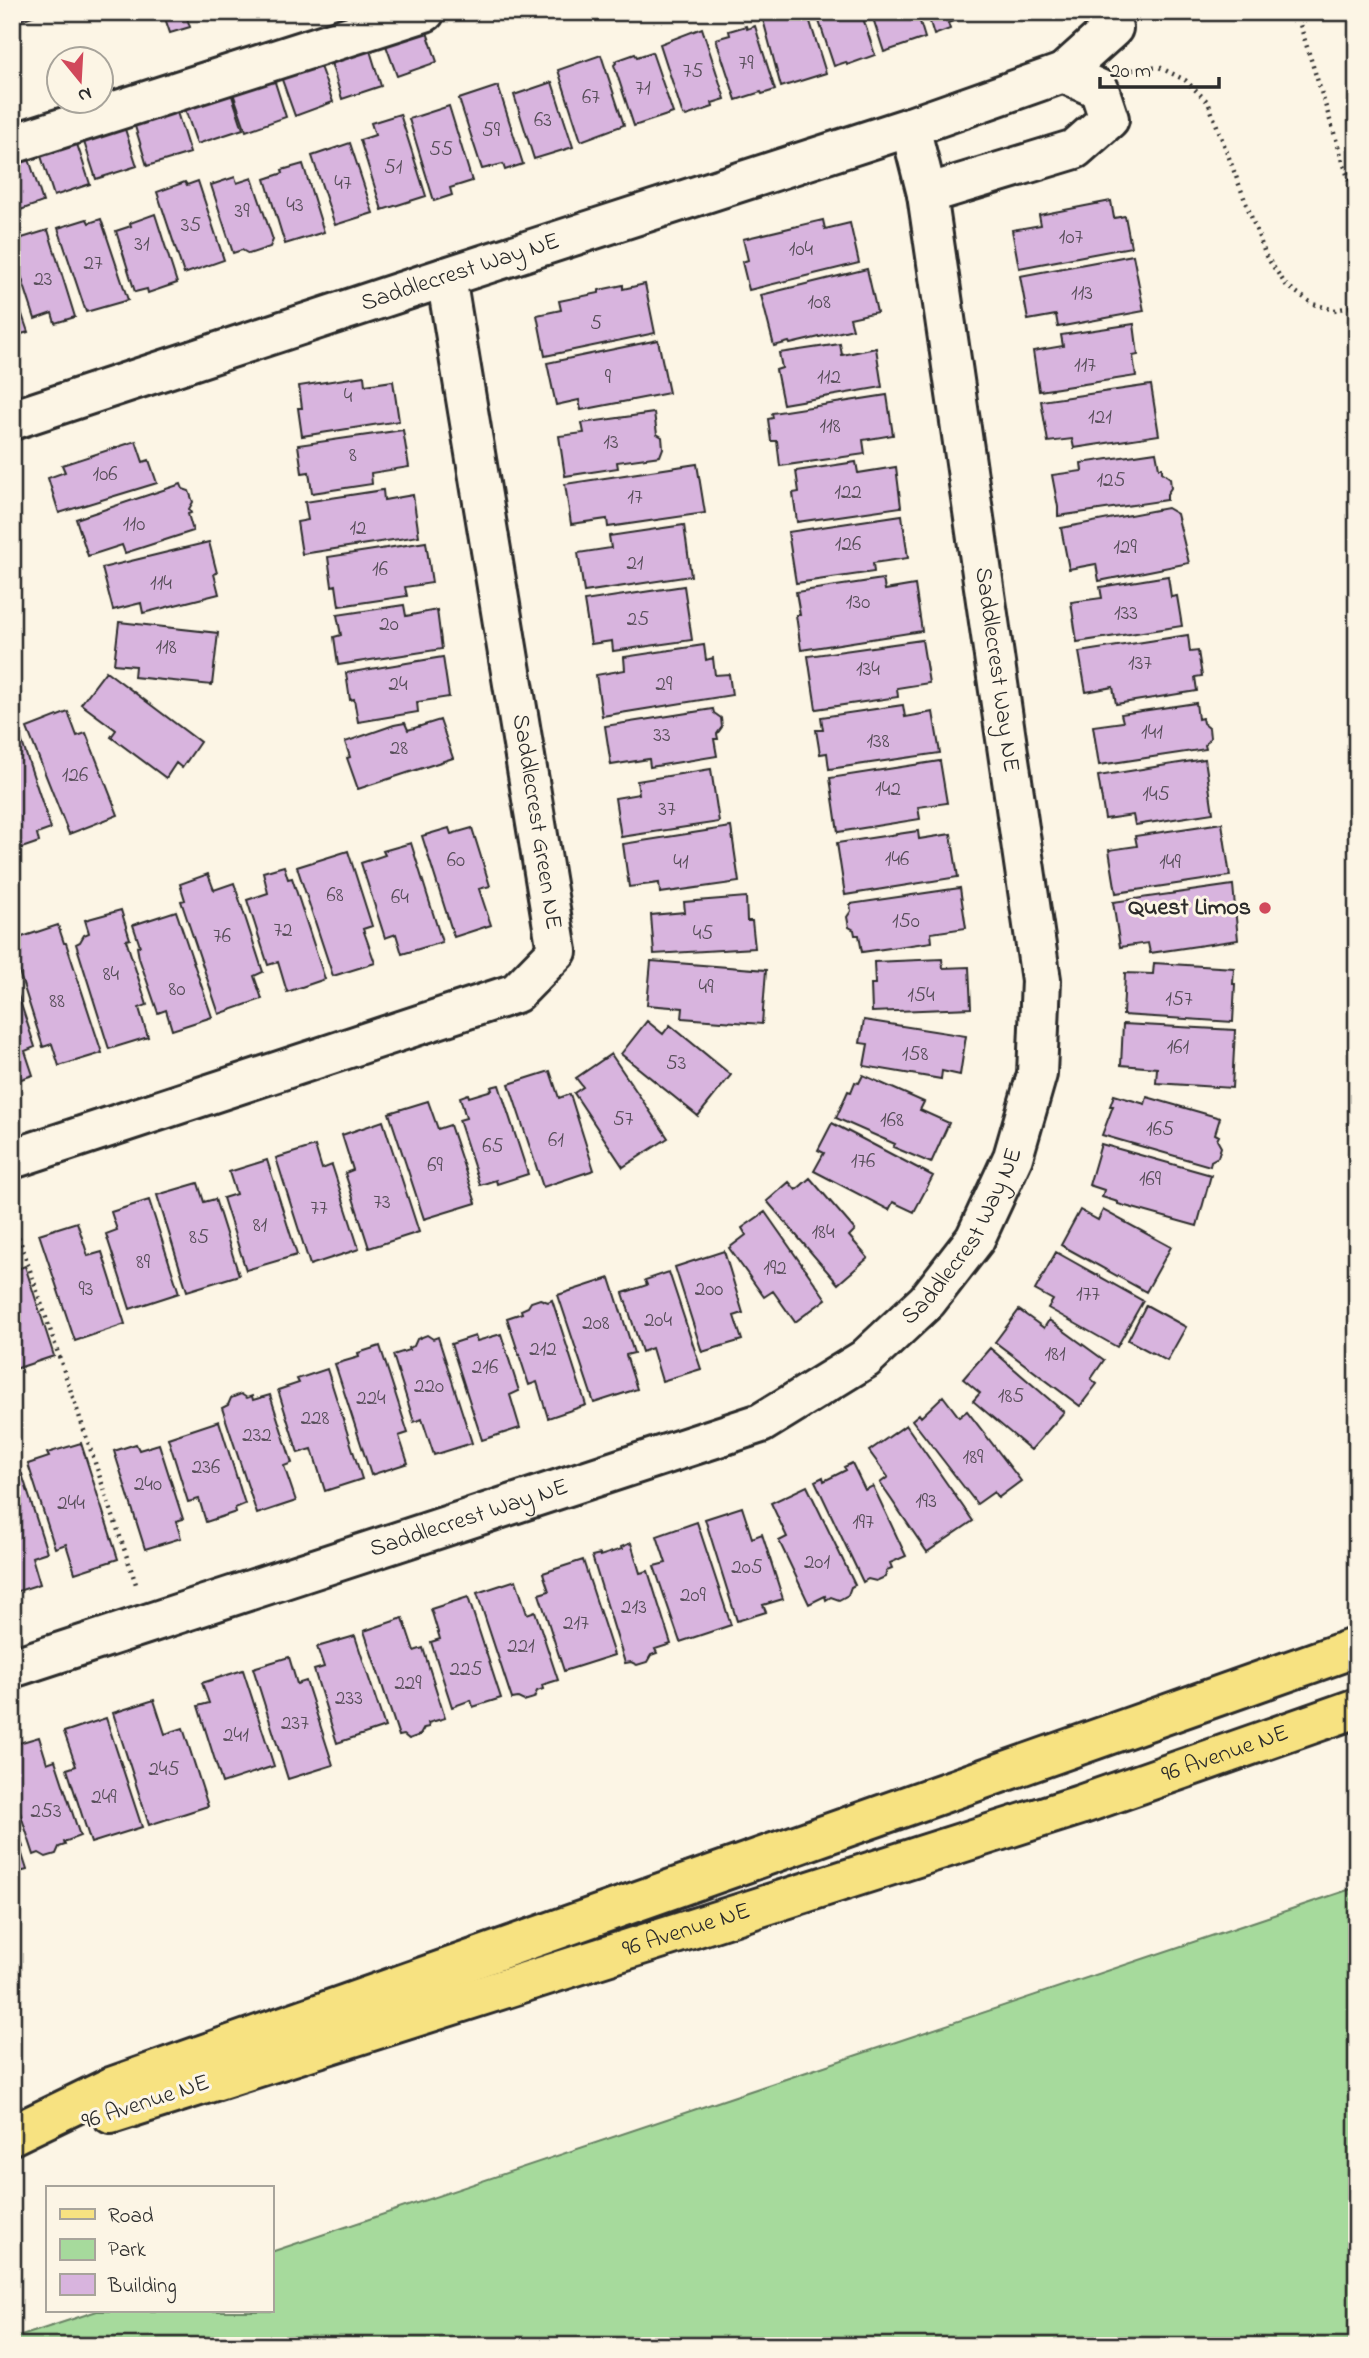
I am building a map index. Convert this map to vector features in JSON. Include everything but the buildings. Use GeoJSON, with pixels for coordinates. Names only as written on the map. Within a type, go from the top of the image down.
{"type":"FeatureCollection","features":[{"type":"Feature","properties":{"kind":"main road"},"geometry":{"type":"LineString","coordinates":[[12,2135],[124,2083],[1357,1647]]}},
{"type":"Feature","properties":{"kind":"main road","name":"96 Avenue NE"},"geometry":{"type":"LineString","coordinates":[[12,2146],[1080,1805],[1357,1707]]}},
{"type":"Feature","properties":{"kind":"street"},"geometry":{"type":"LineString","coordinates":[[12,144],[425,12]]}},
{"type":"Feature","properties":{"kind":"street"},"geometry":{"type":"LineString","coordinates":[[927,194],[1075,149],[1108,119],[1099,89],[1063,73],[1113,28],[1108,12]]}},
{"type":"Feature","properties":{"kind":"street","name":"Saddlecrest Way NE"},"geometry":{"type":"LineString","coordinates":[[12,420],[910,127],[1063,73]]}},
{"type":"Feature","properties":{"kind":"street","name":"Saddlecrest Way NE"},"geometry":{"type":"LineString","coordinates":[[12,1668],[761,1423],[865,1359],[926,1301],[975,1239],[1013,1157],[1037,1074],[1041,980],[927,194],[910,127]]}},
{"type":"Feature","properties":{"kind":"street","name":"Saddlecrest Green NE"},"geometry":{"type":"LineString","coordinates":[[12,1159],[516,993],[557,951],[446,277]]}},
{"type":"Feature","properties":{"kind":"path"},"geometry":{"type":"LineString","coordinates":[[1296,12],[1357,206]]}},
{"type":"Feature","properties":{"kind":"path"},"geometry":{"type":"LineString","coordinates":[[1099,89],[1126,70],[1159,67],[1185,80],[1208,102],[1266,256],[1286,285],[1313,304],[1334,310],[1357,306]]}},
{"type":"Feature","properties":{"kind":"path"},"geometry":{"type":"LineString","coordinates":[[12,1217],[149,1623]]}},
{"type":"Feature","properties":{"kind":"green space"},"geometry":{"type":"Polygon","coordinates":[[[1357,1887],[1357,2346],[12,2346],[12,2339],[94,2312],[273,2312],[273,2251],[1357,1887]]]}},
{"type":"Feature","properties":{"kind":"place","name":"Quest Limos"},"geometry":{"type":"Point","coordinates":[1265,908]}}]}
